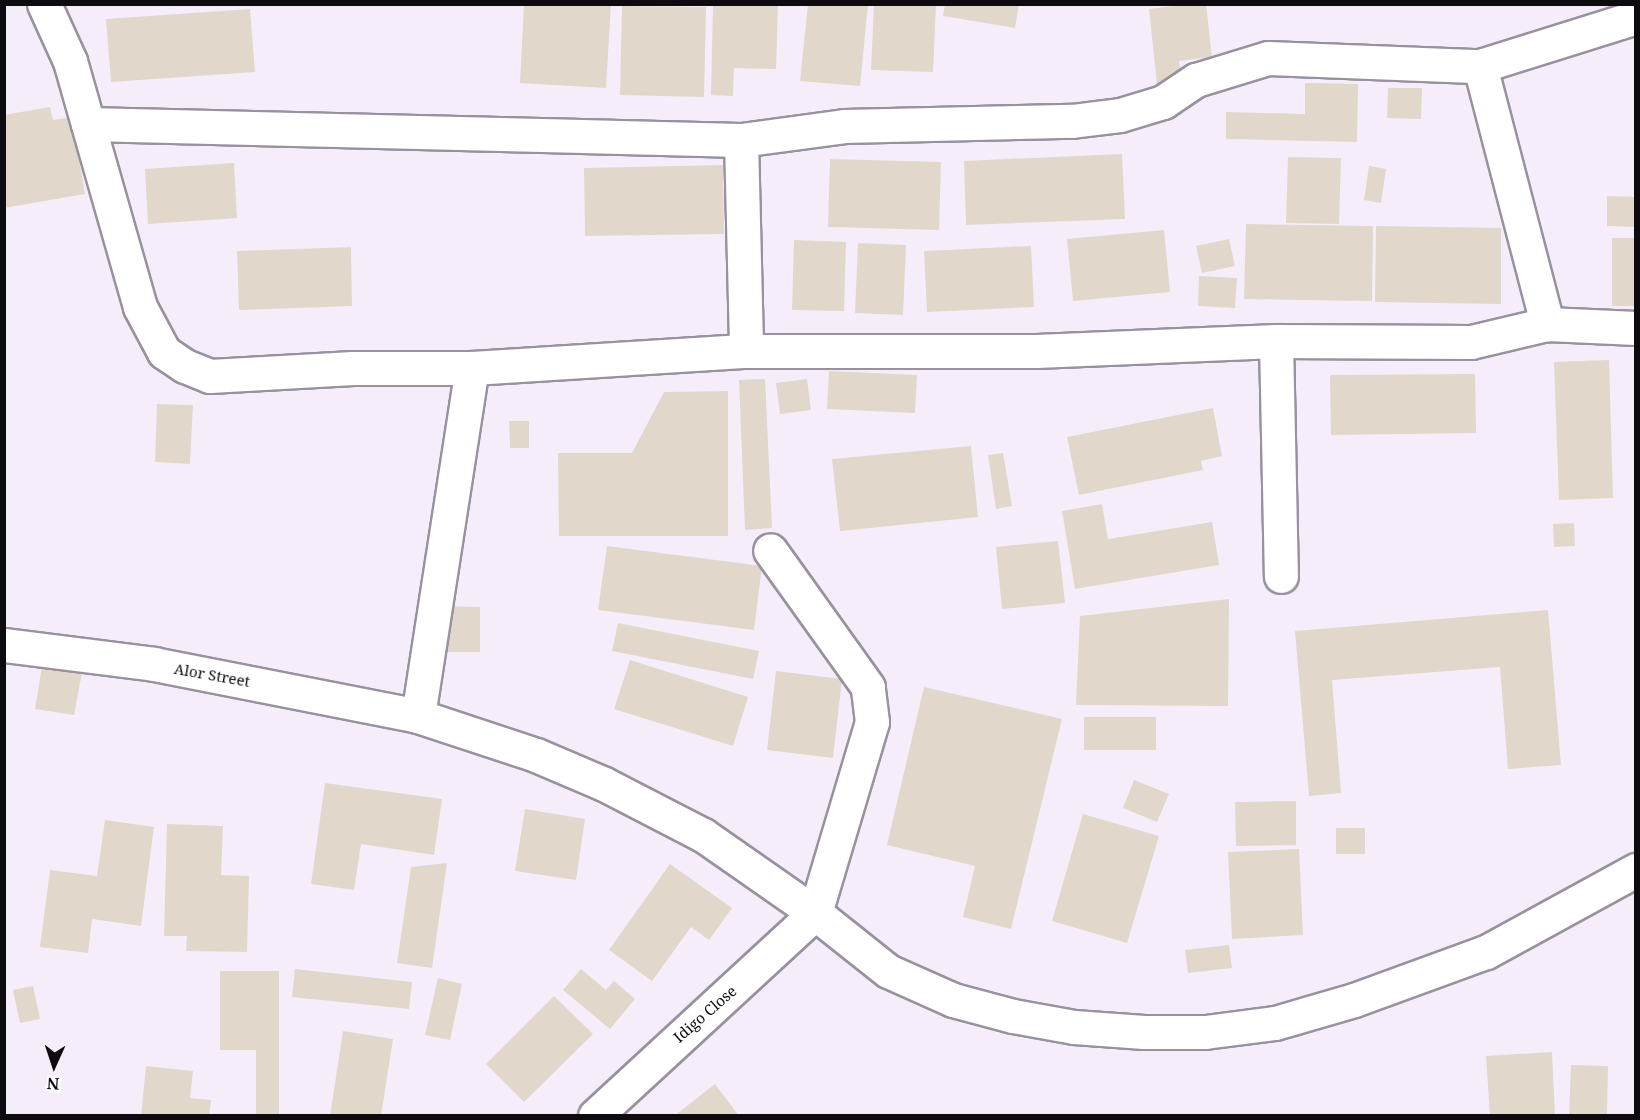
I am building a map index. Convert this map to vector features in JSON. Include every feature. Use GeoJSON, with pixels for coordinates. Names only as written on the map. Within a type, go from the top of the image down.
{"type":"FeatureCollection","features":[{"type":"Feature","properties":{"kind":"street"},"geometry":{"type":"LineString","coordinates":[[44,4],[70,61],[140,307],[164,352],[185,366],[210,376],[353,368],[472,368],[746,351],[1036,351],[1276,341],[1471,342],[1547,324],[1635,328]]}},
{"type":"Feature","properties":{"kind":"street"},"geometry":{"type":"LineString","coordinates":[[88,124],[741,140],[844,126],[1072,121],[1120,115],[1163,102],[1196,80],[1268,58],[1480,66],[1635,17]]}},
{"type":"Feature","properties":{"kind":"street"},"geometry":{"type":"LineString","coordinates":[[1480,66],[1547,324]]}},
{"type":"Feature","properties":{"kind":"street"},"geometry":{"type":"LineString","coordinates":[[741,140],[746,351]]}},
{"type":"Feature","properties":{"kind":"street"},"geometry":{"type":"LineString","coordinates":[[1276,341],[1281,576]]}},
{"type":"Feature","properties":{"kind":"street"},"geometry":{"type":"LineString","coordinates":[[418,716],[472,368]]}},
{"type":"Feature","properties":{"kind":"street"},"geometry":{"type":"LineString","coordinates":[[770,550],[868,687],[872,722],[815,913]]}},
{"type":"Feature","properties":{"kind":"street","name":"Alor Street"},"geometry":{"type":"LineString","coordinates":[[4,645],[154,664],[418,716],[536,755],[604,784],[704,835],[815,913],[888,972],[953,1000],[1013,1016],[1074,1027],[1144,1032],[1205,1032],[1275,1023],[1354,1000],[1486,952],[1635,870]]}},
{"type":"Feature","properties":{"kind":"street","name":"Idigo Close"},"geometry":{"type":"LineString","coordinates":[[595,1116],[815,913]]}},
{"type":"Feature","properties":{"kind":"building"},"geometry":{"type":"Polygon","coordinates":[[[524,4],[611,4],[606,88],[520,83],[524,4]]]}},
{"type":"Feature","properties":{"kind":"building"},"geometry":{"type":"Polygon","coordinates":[[[713,4],[778,4],[776,69],[734,68],[733,96],[711,95],[713,4]]]}},
{"type":"Feature","properties":{"kind":"building"},"geometry":{"type":"Polygon","coordinates":[[[808,4],[868,4],[860,86],[800,81],[808,4]]]}},
{"type":"Feature","properties":{"kind":"building"},"geometry":{"type":"Polygon","coordinates":[[[874,4],[936,4],[933,72],[871,70],[874,4]]]}},
{"type":"Feature","properties":{"kind":"building"},"geometry":{"type":"Polygon","coordinates":[[[945,4],[1019,4],[1015,28],[943,16],[945,4]]]}},
{"type":"Feature","properties":{"kind":"building"},"geometry":{"type":"Polygon","coordinates":[[[1206,4],[1212,57],[1179,61],[1182,81],[1157,84],[1149,9],[1206,4]]]}},
{"type":"Feature","properties":{"kind":"building"},"geometry":{"type":"Polygon","coordinates":[[[622,6],[706,7],[704,97],[620,95],[622,6]]]}},
{"type":"Feature","properties":{"kind":"building"},"geometry":{"type":"Polygon","coordinates":[[[250,9],[255,72],[111,82],[106,19],[250,9]]]}},
{"type":"Feature","properties":{"kind":"building"},"geometry":{"type":"Polygon","coordinates":[[[1305,83],[1358,84],[1357,142],[1226,139],[1226,112],[1305,114],[1305,83]]]}},
{"type":"Feature","properties":{"kind":"building"},"geometry":{"type":"Polygon","coordinates":[[[1388,88],[1422,88],[1421,119],[1387,118],[1388,88]]]}},
{"type":"Feature","properties":{"kind":"building"},"geometry":{"type":"Polygon","coordinates":[[[50,107],[53,120],[72,117],[85,194],[4,208],[4,115],[50,107]]]}},
{"type":"Feature","properties":{"kind":"building"},"geometry":{"type":"Polygon","coordinates":[[[1122,154],[1125,219],[966,225],[964,161],[1122,154]]]}},
{"type":"Feature","properties":{"kind":"building"},"geometry":{"type":"Polygon","coordinates":[[[1288,157],[1341,158],[1339,224],[1286,223],[1288,157]]]}},
{"type":"Feature","properties":{"kind":"building"},"geometry":{"type":"Polygon","coordinates":[[[830,159],[941,162],[939,230],[828,227],[830,159]]]}},
{"type":"Feature","properties":{"kind":"building"},"geometry":{"type":"Polygon","coordinates":[[[234,163],[237,218],[148,224],[145,169],[234,163]]]}},
{"type":"Feature","properties":{"kind":"building"},"geometry":{"type":"Polygon","coordinates":[[[723,165],[724,234],[585,236],[584,168],[723,165]]]}},
{"type":"Feature","properties":{"kind":"building"},"geometry":{"type":"Polygon","coordinates":[[[1369,166],[1386,169],[1381,203],[1364,200],[1369,166]]]}},
{"type":"Feature","properties":{"kind":"building"},"geometry":{"type":"Polygon","coordinates":[[[1607,196],[1636,197],[1636,227],[1607,226],[1607,196]]]}},
{"type":"Feature","properties":{"kind":"building"},"geometry":{"type":"Polygon","coordinates":[[[1246,224],[1373,226],[1372,301],[1244,299],[1246,224]]]}},
{"type":"Feature","properties":{"kind":"building"},"geometry":{"type":"Polygon","coordinates":[[[1376,226],[1501,228],[1501,304],[1375,302],[1376,226]]]}},
{"type":"Feature","properties":{"kind":"building"},"geometry":{"type":"Polygon","coordinates":[[[1164,230],[1170,292],[1073,301],[1067,239],[1164,230]]]}},
{"type":"Feature","properties":{"kind":"building"},"geometry":{"type":"Polygon","coordinates":[[[1612,238],[1636,238],[1636,306],[1612,306],[1612,238]]]}},
{"type":"Feature","properties":{"kind":"building"},"geometry":{"type":"Polygon","coordinates":[[[1229,239],[1235,266],[1202,273],[1196,246],[1229,239]]]}},
{"type":"Feature","properties":{"kind":"building"},"geometry":{"type":"Polygon","coordinates":[[[794,240],[846,242],[844,311],[792,310],[794,240]]]}},
{"type":"Feature","properties":{"kind":"building"},"geometry":{"type":"Polygon","coordinates":[[[858,243],[906,245],[903,315],[855,313],[858,243]]]}},
{"type":"Feature","properties":{"kind":"building"},"geometry":{"type":"Polygon","coordinates":[[[1031,246],[1034,307],[927,312],[924,251],[1031,246]]]}},
{"type":"Feature","properties":{"kind":"building"},"geometry":{"type":"Polygon","coordinates":[[[351,247],[352,306],[239,310],[237,251],[351,247]]]}},
{"type":"Feature","properties":{"kind":"building"},"geometry":{"type":"Polygon","coordinates":[[[1199,276],[1237,278],[1235,308],[1198,306],[1199,276]]]}},
{"type":"Feature","properties":{"kind":"building"},"geometry":{"type":"Polygon","coordinates":[[[1609,360],[1613,498],[1559,500],[1554,362],[1609,360]]]}},
{"type":"Feature","properties":{"kind":"building"},"geometry":{"type":"Polygon","coordinates":[[[829,371],[917,375],[915,413],[827,409],[829,371]]]}},
{"type":"Feature","properties":{"kind":"building"},"geometry":{"type":"Polygon","coordinates":[[[1475,374],[1476,433],[1331,435],[1330,375],[1475,374]]]}},
{"type":"Feature","properties":{"kind":"building"},"geometry":{"type":"Polygon","coordinates":[[[765,379],[772,528],[745,530],[739,380],[765,379]]]}},
{"type":"Feature","properties":{"kind":"building"},"geometry":{"type":"Polygon","coordinates":[[[807,379],[811,410],[780,414],[776,383],[807,379]]]}},
{"type":"Feature","properties":{"kind":"building"},"geometry":{"type":"Polygon","coordinates":[[[728,391],[728,536],[559,536],[558,453],[632,453],[664,392],[728,391]]]}},
{"type":"Feature","properties":{"kind":"building"},"geometry":{"type":"Polygon","coordinates":[[[157,404],[193,405],[190,464],[155,462],[157,404]]]}},
{"type":"Feature","properties":{"kind":"building"},"geometry":{"type":"Polygon","coordinates":[[[1213,408],[1222,456],[1201,461],[1203,470],[1079,495],[1067,437],[1213,408]]]}},
{"type":"Feature","properties":{"kind":"building"},"geometry":{"type":"Polygon","coordinates":[[[509,421],[529,421],[529,448],[510,448],[509,421]]]}},
{"type":"Feature","properties":{"kind":"building"},"geometry":{"type":"Polygon","coordinates":[[[971,446],[978,517],[840,531],[832,459],[971,446]]]}},
{"type":"Feature","properties":{"kind":"building"},"geometry":{"type":"Polygon","coordinates":[[[1003,453],[1012,506],[996,509],[988,455],[1003,453]]]}},
{"type":"Feature","properties":{"kind":"building"},"geometry":{"type":"Polygon","coordinates":[[[1102,504],[1108,539],[1212,522],[1219,565],[1075,589],[1062,511],[1102,504]]]}},
{"type":"Feature","properties":{"kind":"building"},"geometry":{"type":"Polygon","coordinates":[[[1574,523],[1575,546],[1554,547],[1553,524],[1574,523]]]}},
{"type":"Feature","properties":{"kind":"building"},"geometry":{"type":"Polygon","coordinates":[[[1058,541],[1065,603],[1002,609],[996,547],[1058,541]]]}},
{"type":"Feature","properties":{"kind":"building"},"geometry":{"type":"Polygon","coordinates":[[[607,546],[762,566],[754,630],[598,610],[607,546]]]}},
{"type":"Feature","properties":{"kind":"building"},"geometry":{"type":"Polygon","coordinates":[[[1229,599],[1228,706],[1076,705],[1080,616],[1229,599]]]}},
{"type":"Feature","properties":{"kind":"building"},"geometry":{"type":"Polygon","coordinates":[[[436,606],[480,607],[480,652],[435,652],[436,606]]]}},
{"type":"Feature","properties":{"kind":"building"},"geometry":{"type":"Polygon","coordinates":[[[1548,610],[1561,765],[1508,769],[1500,667],[1332,680],[1341,793],[1309,796],[1295,631],[1548,610]]]}},
{"type":"Feature","properties":{"kind":"building"},"geometry":{"type":"Polygon","coordinates":[[[618,623],[759,651],[753,679],[612,651],[618,623]]]}},
{"type":"Feature","properties":{"kind":"building"},"geometry":{"type":"Polygon","coordinates":[[[43,660],[83,667],[74,715],[35,709],[43,660]]]}},
{"type":"Feature","properties":{"kind":"building"},"geometry":{"type":"Polygon","coordinates":[[[630,660],[748,697],[733,746],[614,709],[630,660]]]}},
{"type":"Feature","properties":{"kind":"building"},"geometry":{"type":"Polygon","coordinates":[[[776,671],[842,679],[833,758],[767,750],[776,671]]]}},
{"type":"Feature","properties":{"kind":"building"},"geometry":{"type":"Polygon","coordinates":[[[924,687],[1062,719],[1011,929],[963,917],[975,866],[887,845],[924,687]]]}},
{"type":"Feature","properties":{"kind":"building"},"geometry":{"type":"Polygon","coordinates":[[[1084,717],[1156,717],[1156,750],[1084,750],[1084,717]]]}},
{"type":"Feature","properties":{"kind":"building"},"geometry":{"type":"Polygon","coordinates":[[[1134,780],[1169,794],[1157,822],[1123,808],[1134,780]]]}},
{"type":"Feature","properties":{"kind":"building"},"geometry":{"type":"Polygon","coordinates":[[[325,783],[442,799],[434,855],[361,844],[354,890],[311,884],[325,783]]]}},
{"type":"Feature","properties":{"kind":"building"},"geometry":{"type":"Polygon","coordinates":[[[1296,801],[1296,845],[1236,846],[1235,802],[1296,801]]]}},
{"type":"Feature","properties":{"kind":"building"},"geometry":{"type":"Polygon","coordinates":[[[525,809],[585,819],[576,880],[515,871],[525,809]]]}},
{"type":"Feature","properties":{"kind":"building"},"geometry":{"type":"Polygon","coordinates":[[[1083,814],[1159,836],[1127,943],[1052,921],[1083,814]]]}},
{"type":"Feature","properties":{"kind":"building"},"geometry":{"type":"Polygon","coordinates":[[[105,820],[154,827],[141,926],[92,919],[88,953],[40,947],[50,870],[97,876],[105,820]]]}},
{"type":"Feature","properties":{"kind":"building"},"geometry":{"type":"Polygon","coordinates":[[[167,824],[223,826],[221,875],[249,876],[247,952],[186,951],[187,936],[164,936],[167,824]]]}},
{"type":"Feature","properties":{"kind":"building"},"geometry":{"type":"Polygon","coordinates":[[[1336,828],[1365,828],[1365,854],[1336,854],[1336,828]]]}},
{"type":"Feature","properties":{"kind":"building"},"geometry":{"type":"Polygon","coordinates":[[[1299,849],[1303,935],[1232,939],[1228,852],[1299,849]]]}},
{"type":"Feature","properties":{"kind":"building"},"geometry":{"type":"Polygon","coordinates":[[[447,863],[432,968],[397,963],[411,867],[447,863]]]}},
{"type":"Feature","properties":{"kind":"building"},"geometry":{"type":"Polygon","coordinates":[[[670,864],[732,908],[709,940],[691,927],[652,981],[609,950],[670,864]]]}},
{"type":"Feature","properties":{"kind":"building"},"geometry":{"type":"Polygon","coordinates":[[[1229,945],[1232,968],[1188,973],[1185,950],[1229,945]]]}},
{"type":"Feature","properties":{"kind":"building"},"geometry":{"type":"Polygon","coordinates":[[[295,969],[412,982],[409,1009],[292,997],[295,969]]]}},
{"type":"Feature","properties":{"kind":"building"},"geometry":{"type":"Polygon","coordinates":[[[581,969],[606,990],[614,981],[635,999],[610,1029],[563,990],[581,969]]]}},
{"type":"Feature","properties":{"kind":"building"},"geometry":{"type":"Polygon","coordinates":[[[220,971],[279,971],[279,1116],[256,1116],[256,1050],[220,1050],[220,971]]]}},
{"type":"Feature","properties":{"kind":"building"},"geometry":{"type":"Polygon","coordinates":[[[438,978],[462,984],[450,1040],[425,1035],[438,978]]]}},
{"type":"Feature","properties":{"kind":"building"},"geometry":{"type":"Polygon","coordinates":[[[33,986],[40,1019],[20,1023],[13,990],[33,986]]]}},
{"type":"Feature","properties":{"kind":"building"},"geometry":{"type":"Polygon","coordinates":[[[554,996],[593,1034],[524,1102],[486,1064],[554,996]]]}},
{"type":"Feature","properties":{"kind":"building"},"geometry":{"type":"Polygon","coordinates":[[[343,1031],[393,1039],[381,1116],[330,1116],[343,1031]]]}},
{"type":"Feature","properties":{"kind":"building"},"geometry":{"type":"Polygon","coordinates":[[[1552,1052],[1555,1116],[1490,1116],[1486,1056],[1552,1052]]]}},
{"type":"Feature","properties":{"kind":"building"},"geometry":{"type":"Polygon","coordinates":[[[1571,1065],[1608,1066],[1607,1116],[1569,1116],[1571,1065]]]}},
{"type":"Feature","properties":{"kind":"building"},"geometry":{"type":"Polygon","coordinates":[[[146,1066],[193,1071],[190,1098],[211,1100],[209,1116],[141,1116],[146,1066]]]}},
{"type":"Feature","properties":{"kind":"building"},"geometry":{"type":"Polygon","coordinates":[[[715,1084],[739,1116],[674,1116],[715,1084]]]}}]}
